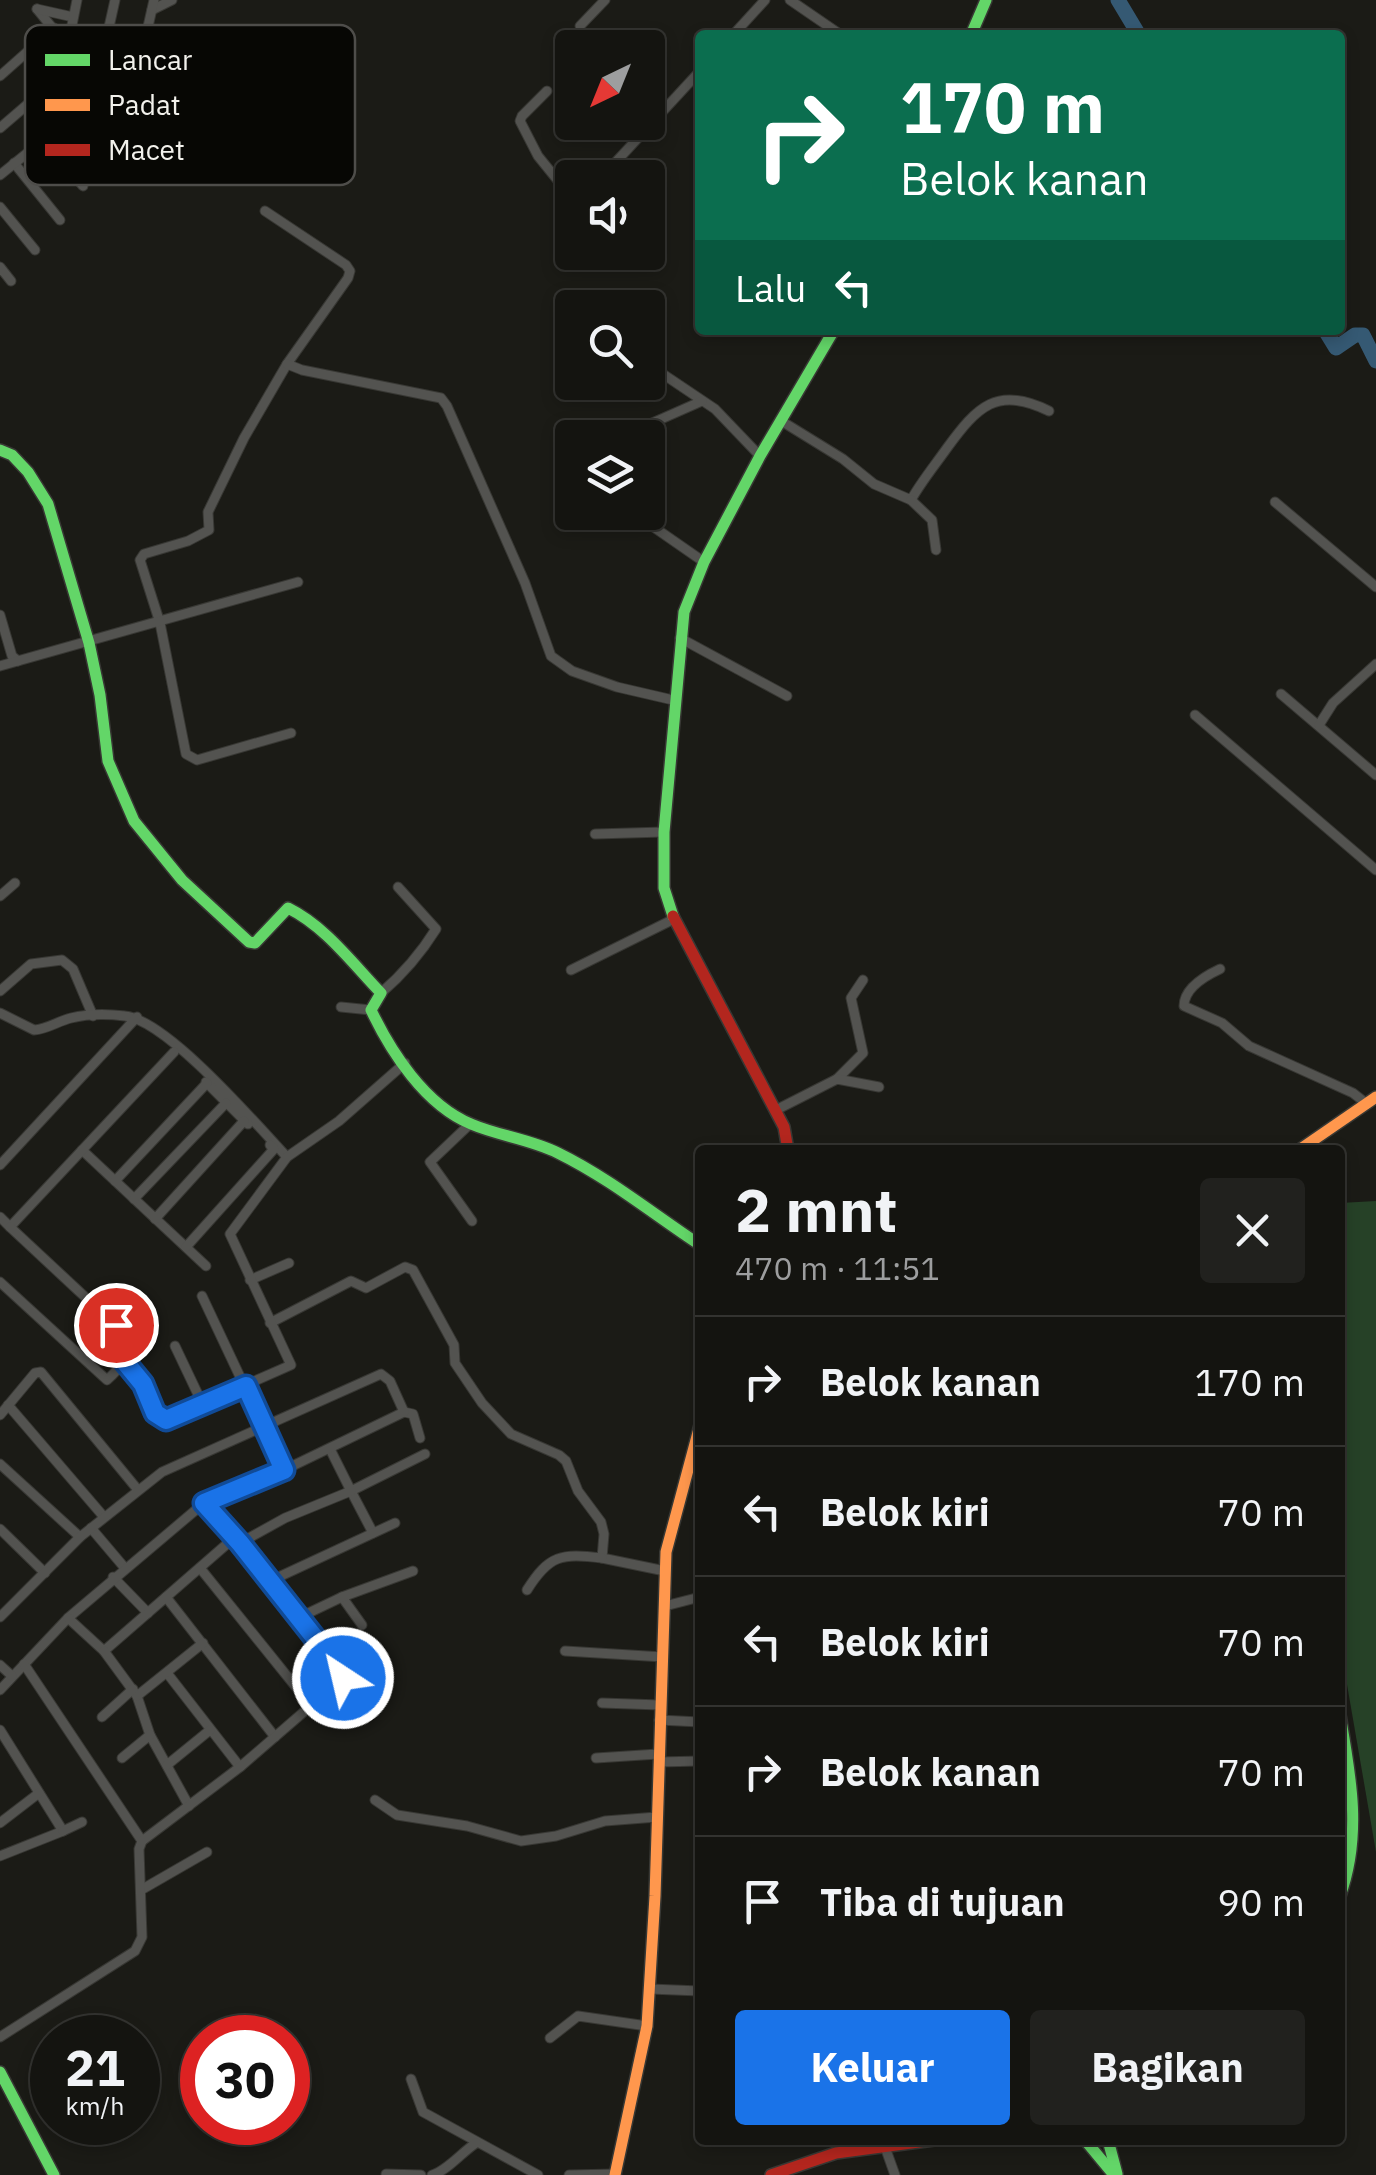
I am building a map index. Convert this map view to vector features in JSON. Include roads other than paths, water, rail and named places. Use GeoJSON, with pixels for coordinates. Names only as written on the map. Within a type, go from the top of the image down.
{"type":"FeatureCollection","features":[{"type":"Feature","properties":{"kind":"main road"},"geometry":{"type":"LineString","coordinates":[[973,30],[986,0]]}},
{"type":"Feature","properties":{"kind":"main road"},"geometry":{"type":"LineString","coordinates":[[787,1145],[776,1110],[674,919],[664,888],[664,832],[684,612],[704,562],[760,456],[831,335]]}},
{"type":"Feature","properties":{"kind":"main road"},"geometry":{"type":"LineString","coordinates":[[0,450],[12,454],[48,504],[90,643],[108,761],[134,821],[156,851],[248,942],[262,938],[282,912],[288,908],[295,910],[380,993],[371,1010],[380,1028],[444,1108],[471,1124],[516,1135],[560,1154],[695,1241]]}},
{"type":"Feature","properties":{"kind":"main road"},"geometry":{"type":"LineString","coordinates":[[1306,1145],[1371,1100]]}},
{"type":"Feature","properties":{"kind":"main road"},"geometry":{"type":"LineString","coordinates":[[615,2174],[648,2026],[666,1552],[695,1453]]}},
{"type":"Feature","properties":{"kind":"main road"},"geometry":{"type":"LineString","coordinates":[[1345,1745],[1354,1826],[1345,1871]]}},
{"type":"Feature","properties":{"kind":"main road"},"geometry":{"type":"LineString","coordinates":[[0,2072],[54,2175]]}},
{"type":"Feature","properties":{"kind":"main road"},"geometry":{"type":"LineString","coordinates":[[771,2175],[809,2160],[899,2145]]}},
{"type":"Feature","properties":{"kind":"main road"},"geometry":{"type":"LineString","coordinates":[[1089,2145],[1116,2175]]}},
{"type":"Feature","properties":{"kind":"main road"},"geometry":{"type":"LineString","coordinates":[[1109,2145],[1116,2175]]}},
{"type":"Feature","properties":{"kind":"street"},"geometry":{"type":"LineString","coordinates":[[72,25],[77,0]]}},
{"type":"Feature","properties":{"kind":"street"},"geometry":{"type":"LineString","coordinates":[[109,25],[115,0]]}},
{"type":"Feature","properties":{"kind":"street"},"geometry":{"type":"LineString","coordinates":[[153,5],[172,0]]}},
{"type":"Feature","properties":{"kind":"street"},"geometry":{"type":"LineString","coordinates":[[580,26],[605,0]]}},
{"type":"Feature","properties":{"kind":"street"},"geometry":{"type":"LineString","coordinates":[[738,30],[765,0]]}},
{"type":"Feature","properties":{"kind":"street"},"geometry":{"type":"LineString","coordinates":[[790,0],[833,30]]}},
{"type":"Feature","properties":{"kind":"street"},"geometry":{"type":"LineString","coordinates":[[806,0],[812,16]]}},
{"type":"Feature","properties":{"kind":"street"},"geometry":{"type":"LineString","coordinates":[[51,25],[37,9],[73,17]]}},
{"type":"Feature","properties":{"kind":"street"},"geometry":{"type":"LineString","coordinates":[[0,76],[25,55]]}},
{"type":"Feature","properties":{"kind":"street"},"geometry":{"type":"LineString","coordinates":[[618,160],[695,76]]}},
{"type":"Feature","properties":{"kind":"street"},"geometry":{"type":"LineString","coordinates":[[547,91],[522,116],[522,125],[538,156],[555,177]]}},
{"type":"Feature","properties":{"kind":"street"},"geometry":{"type":"LineString","coordinates":[[0,128],[25,106]]}},
{"type":"Feature","properties":{"kind":"street"},"geometry":{"type":"LineString","coordinates":[[0,175],[25,154]]}},
{"type":"Feature","properties":{"kind":"street"},"geometry":{"type":"LineString","coordinates":[[14,163],[25,177]]}},
{"type":"Feature","properties":{"kind":"street"},"geometry":{"type":"LineString","coordinates":[[32,185],[60,220]]}},
{"type":"Feature","properties":{"kind":"street"},"geometry":{"type":"LineString","coordinates":[[0,206],[35,250]]}},
{"type":"Feature","properties":{"kind":"street"},"geometry":{"type":"LineString","coordinates":[[265,211],[346,265],[350,271],[348,278],[287,364],[244,438],[208,512],[209,530],[140,557],[160,623],[189,758],[197,760],[291,734]]}},
{"type":"Feature","properties":{"kind":"street"},"geometry":{"type":"LineString","coordinates":[[0,267],[11,280]]}},
{"type":"Feature","properties":{"kind":"street"},"geometry":{"type":"LineString","coordinates":[[287,364],[440,398],[447,406],[524,583],[551,656],[572,671],[617,687],[674,700]]}},
{"type":"Feature","properties":{"kind":"street"},"geometry":{"type":"LineString","coordinates":[[665,376],[715,409],[760,456]]}},
{"type":"Feature","properties":{"kind":"street"},"geometry":{"type":"LineString","coordinates":[[910,500],[978,410],[1018,398],[1049,411]]}},
{"type":"Feature","properties":{"kind":"street"},"geometry":{"type":"LineString","coordinates":[[659,420],[702,401]]}},
{"type":"Feature","properties":{"kind":"street"},"geometry":{"type":"LineString","coordinates":[[783,422],[874,484],[910,500],[932,520],[936,550]]}},
{"type":"Feature","properties":{"kind":"street"},"geometry":{"type":"LineString","coordinates":[[1274,502],[1376,587]]}},
{"type":"Feature","properties":{"kind":"street"},"geometry":{"type":"LineString","coordinates":[[658,530],[704,562]]}},
{"type":"Feature","properties":{"kind":"street"},"geometry":{"type":"LineString","coordinates":[[0,666],[298,582]]}},
{"type":"Feature","properties":{"kind":"street"},"geometry":{"type":"LineString","coordinates":[[0,616],[12,656],[18,661]]}},
{"type":"Feature","properties":{"kind":"street"},"geometry":{"type":"LineString","coordinates":[[680,638],[786,696]]}},
{"type":"Feature","properties":{"kind":"street"},"geometry":{"type":"LineString","coordinates":[[1319,724],[1333,703],[1376,664]]}},
{"type":"Feature","properties":{"kind":"street"},"geometry":{"type":"LineString","coordinates":[[1281,694],[1376,775]]}},
{"type":"Feature","properties":{"kind":"street"},"geometry":{"type":"LineString","coordinates":[[1196,715],[1376,870]]}},
{"type":"Feature","properties":{"kind":"street"},"geometry":{"type":"LineString","coordinates":[[596,834],[664,832]]}},
{"type":"Feature","properties":{"kind":"street"},"geometry":{"type":"LineString","coordinates":[[0,896],[15,883]]}},
{"type":"Feature","properties":{"kind":"street"},"geometry":{"type":"LineString","coordinates":[[380,993],[412,964],[415,954],[436,929],[398,887]]}},
{"type":"Feature","properties":{"kind":"street"},"geometry":{"type":"LineString","coordinates":[[572,970],[674,919]]}},
{"type":"Feature","properties":{"kind":"street"},"geometry":{"type":"LineString","coordinates":[[0,991],[31,964],[62,960],[73,969],[93,1016]]}},
{"type":"Feature","properties":{"kind":"street"},"geometry":{"type":"LineString","coordinates":[[1220,970],[1201,978],[1184,998],[1184,1006],[1222,1023],[1249,1046],[1371,1100]]}},
{"type":"Feature","properties":{"kind":"street"},"geometry":{"type":"LineString","coordinates":[[776,1110],[837,1079],[858,1061],[862,1053],[851,998],[863,980]]}},
{"type":"Feature","properties":{"kind":"street"},"geometry":{"type":"LineString","coordinates":[[342,1008],[371,1010]]}},
{"type":"Feature","properties":{"kind":"street"},"geometry":{"type":"LineString","coordinates":[[0,1013],[34,1030],[70,1018],[137,1018],[287,1157]]}},
{"type":"Feature","properties":{"kind":"street"},"geometry":{"type":"LineString","coordinates":[[0,1165],[137,1018]]}},
{"type":"Feature","properties":{"kind":"street"},"geometry":{"type":"LineString","coordinates":[[175,1050],[274,1149],[186,1247]]}},
{"type":"Feature","properties":{"kind":"street"},"geometry":{"type":"LineString","coordinates":[[10,1226],[175,1050]]}},
{"type":"Feature","properties":{"kind":"street"},"geometry":{"type":"LineString","coordinates":[[125,1362],[143,1384],[155,1413],[166,1420],[290,1365],[230,1234],[287,1157],[338,1121],[405,1063]]}},
{"type":"Feature","properties":{"kind":"street"},"geometry":{"type":"LineString","coordinates":[[837,1079],[879,1087]]}},
{"type":"Feature","properties":{"kind":"street"},"geometry":{"type":"LineString","coordinates":[[115,1181],[207,1083]]}},
{"type":"Feature","properties":{"kind":"street"},"geometry":{"type":"LineString","coordinates":[[134,1199],[226,1103]]}},
{"type":"Feature","properties":{"kind":"street"},"geometry":{"type":"LineString","coordinates":[[155,1219],[244,1120]]}},
{"type":"Feature","properties":{"kind":"street"},"geometry":{"type":"LineString","coordinates":[[471,1124],[430,1162],[472,1222]]}},
{"type":"Feature","properties":{"kind":"street"},"geometry":{"type":"LineString","coordinates":[[82,1150],[206,1266]]}},
{"type":"Feature","properties":{"kind":"street"},"geometry":{"type":"LineString","coordinates":[[0,1217],[128,1337],[125,1362],[107,1380],[0,1282]]}},
{"type":"Feature","properties":{"kind":"street"},"geometry":{"type":"LineString","coordinates":[[250,1280],[289,1263]]}},
{"type":"Feature","properties":{"kind":"street"},"geometry":{"type":"LineString","coordinates":[[270,1323],[351,1281],[366,1288],[405,1267],[413,1270],[454,1346],[455,1362],[482,1404],[511,1434],[559,1454],[566,1461],[578,1492],[600,1522],[604,1534],[602,1558]]}},
{"type":"Feature","properties":{"kind":"street"},"geometry":{"type":"LineString","coordinates":[[202,1296],[284,1470]]}},
{"type":"Feature","properties":{"kind":"street"},"geometry":{"type":"LineString","coordinates":[[175,1346],[203,1405]]}},
{"type":"Feature","properties":{"kind":"street"},"geometry":{"type":"LineString","coordinates":[[0,1415],[36,1373],[42,1372],[138,1490]]}},
{"type":"Feature","properties":{"kind":"street"},"geometry":{"type":"LineString","coordinates":[[2,1610],[80,1537],[162,1472],[381,1374],[390,1382],[404,1412]]}},
{"type":"Feature","properties":{"kind":"street"},"geometry":{"type":"LineString","coordinates":[[8,1405],[104,1517]]}},
{"type":"Feature","properties":{"kind":"street"},"geometry":{"type":"LineString","coordinates":[[0,1690],[68,1618],[204,1503],[284,1470],[404,1412],[413,1414],[420,1438]]}},
{"type":"Feature","properties":{"kind":"street"},"geometry":{"type":"LineString","coordinates":[[330,1448],[373,1533]]}},
{"type":"Feature","properties":{"kind":"street"},"geometry":{"type":"LineString","coordinates":[[104,1651],[237,1540],[351,1491],[424,1454]]}},
{"type":"Feature","properties":{"kind":"street"},"geometry":{"type":"LineString","coordinates":[[0,1464],[80,1537]]}},
{"type":"Feature","properties":{"kind":"street"},"geometry":{"type":"LineString","coordinates":[[0,2037],[138,1948],[142,1937],[142,1842],[240,1767],[341,1681],[343,1674],[204,1503]]}},
{"type":"Feature","properties":{"kind":"street"},"geometry":{"type":"LineString","coordinates":[[270,1581],[395,1524]]}},
{"type":"Feature","properties":{"kind":"street"},"geometry":{"type":"LineString","coordinates":[[91,1528],[124,1567]]}},
{"type":"Feature","properties":{"kind":"street"},"geometry":{"type":"LineString","coordinates":[[0,1529],[45,1573]]}},
{"type":"Feature","properties":{"kind":"street"},"geometry":{"type":"LineString","coordinates":[[527,1590],[542,1565],[569,1554],[665,1571]]}},
{"type":"Feature","properties":{"kind":"street"},"geometry":{"type":"LineString","coordinates":[[200,1568],[312,1708]]}},
{"type":"Feature","properties":{"kind":"street"},"geometry":{"type":"LineString","coordinates":[[298,1618],[413,1571]]}},
{"type":"Feature","properties":{"kind":"street"},"geometry":{"type":"LineString","coordinates":[[113,1577],[148,1613]]}},
{"type":"Feature","properties":{"kind":"street"},"geometry":{"type":"LineString","coordinates":[[342,1597],[362,1625]]}},
{"type":"Feature","properties":{"kind":"street"},"geometry":{"type":"LineString","coordinates":[[166,1598],[275,1737]]}},
{"type":"Feature","properties":{"kind":"street"},"geometry":{"type":"LineString","coordinates":[[665,1606],[695,1598]]}},
{"type":"Feature","properties":{"kind":"street"},"geometry":{"type":"LineString","coordinates":[[68,1618],[104,1651],[135,1693],[150,1735],[189,1806]]}},
{"type":"Feature","properties":{"kind":"street"},"geometry":{"type":"LineString","coordinates":[[102,1716],[166,1674],[203,1643]]}},
{"type":"Feature","properties":{"kind":"street"},"geometry":{"type":"LineString","coordinates":[[564,1652],[663,1657]]}},
{"type":"Feature","properties":{"kind":"street"},"geometry":{"type":"LineString","coordinates":[[0,1664],[12,1676]]}},
{"type":"Feature","properties":{"kind":"street"},"geometry":{"type":"LineString","coordinates":[[24,1664],[142,1842]]}},
{"type":"Feature","properties":{"kind":"street"},"geometry":{"type":"LineString","coordinates":[[166,1674],[240,1767]]}},
{"type":"Feature","properties":{"kind":"street"},"geometry":{"type":"LineString","coordinates":[[602,1702],[660,1705]]}},
{"type":"Feature","properties":{"kind":"street"},"geometry":{"type":"LineString","coordinates":[[659,1720],[695,1722]]}},
{"type":"Feature","properties":{"kind":"street"},"geometry":{"type":"LineString","coordinates":[[0,1730],[63,1831]]}},
{"type":"Feature","properties":{"kind":"street"},"geometry":{"type":"LineString","coordinates":[[167,1765],[210,1730]]}},
{"type":"Feature","properties":{"kind":"street"},"geometry":{"type":"LineString","coordinates":[[122,1758],[150,1735]]}},
{"type":"Feature","properties":{"kind":"street"},"geometry":{"type":"LineString","coordinates":[[596,1758],[695,1760]]}},
{"type":"Feature","properties":{"kind":"street"},"geometry":{"type":"LineString","coordinates":[[0,1823],[39,1792]]}},
{"type":"Feature","properties":{"kind":"street"},"geometry":{"type":"LineString","coordinates":[[375,1800],[397,1815],[467,1826],[522,1841],[556,1836],[605,1821],[656,1816]]}},
{"type":"Feature","properties":{"kind":"street"},"geometry":{"type":"LineString","coordinates":[[0,1856],[82,1822]]}},
{"type":"Feature","properties":{"kind":"street"},"geometry":{"type":"LineString","coordinates":[[141,1890],[207,1852]]}},
{"type":"Feature","properties":{"kind":"street"},"geometry":{"type":"LineString","coordinates":[[650,1989],[695,1991]]}},
{"type":"Feature","properties":{"kind":"street"},"geometry":{"type":"LineString","coordinates":[[550,2038],[578,2016],[648,2026]]}},
{"type":"Feature","properties":{"kind":"street"},"geometry":{"type":"LineString","coordinates":[[411,2079],[423,2112],[538,2175]]}},
{"type":"Feature","properties":{"kind":"street"},"geometry":{"type":"LineString","coordinates":[[432,2175],[476,2143]]}},
{"type":"Feature","properties":{"kind":"street"},"geometry":{"type":"LineString","coordinates":[[885,2147],[895,2175]]}},
{"type":"Feature","properties":{"kind":"street"},"geometry":{"type":"LineString","coordinates":[[386,2174],[421,2175]]}},
{"type":"Feature","properties":{"kind":"street"},"geometry":{"type":"LineString","coordinates":[[569,2175],[615,2174]]}},
{"type":"Feature","properties":{"kind":"waterway"},"geometry":{"type":"LineString","coordinates":[[1118,0],[1136,30]]}},
{"type":"Feature","properties":{"kind":"waterway"},"geometry":{"type":"LineString","coordinates":[[1328,335],[1336,348],[1355,335],[1363,335],[1376,361]]}}]}
